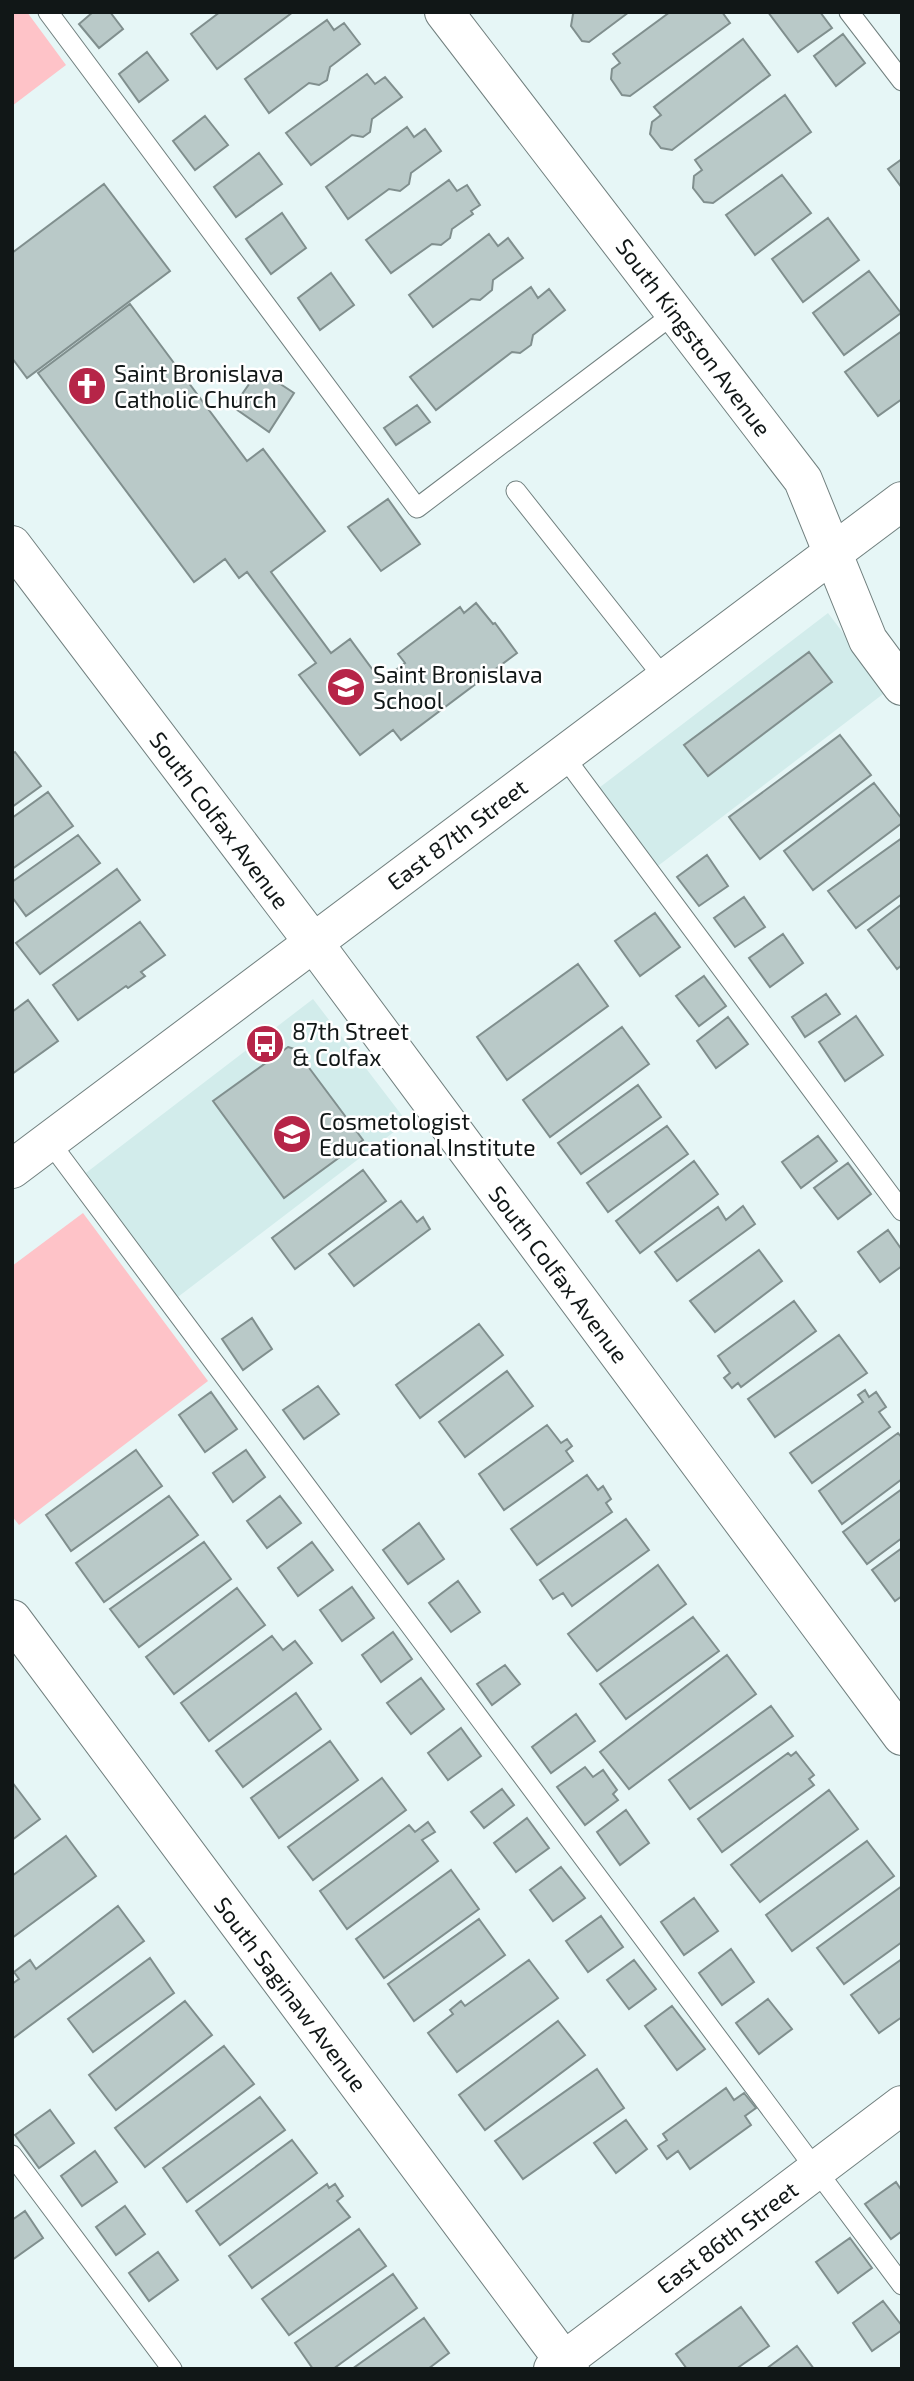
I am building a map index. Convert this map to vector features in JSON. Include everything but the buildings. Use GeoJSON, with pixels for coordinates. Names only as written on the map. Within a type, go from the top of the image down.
{"type":"FeatureCollection","features":[{"type":"Feature","properties":{"kind":"street","name":"South Kingston Avenue"},"geometry":{"type":"LineString","coordinates":[[444,12],[803,480],[868,640],[902,685]]}},
{"type":"Feature","properties":{"kind":"street","name":"East 87th Street"},"geometry":{"type":"LineString","coordinates":[[12,1169],[902,501]]}},
{"type":"Feature","properties":{"kind":"street","name":"South Colfax Avenue"},"geometry":{"type":"LineString","coordinates":[[12,545],[313,942],[902,1736]]}},
{"type":"Feature","properties":{"kind":"street","name":"South Saginaw Avenue"},"geometry":{"type":"LineString","coordinates":[[12,1619],[562,2366]]}},
{"type":"Feature","properties":{"kind":"street","name":"East 86th Street"},"geometry":{"type":"LineString","coordinates":[[562,2366],[902,2105]]}},
{"type":"Feature","properties":{"kind":"lane"},"geometry":{"type":"LineString","coordinates":[[48,12],[417,508],[675,313]]}},
{"type":"Feature","properties":{"kind":"lane"},"geometry":{"type":"LineString","coordinates":[[849,12],[902,81]]}},
{"type":"Feature","properties":{"kind":"lane"},"geometry":{"type":"LineString","coordinates":[[516,491],[665,679]]}},
{"type":"Feature","properties":{"kind":"lane"},"geometry":{"type":"LineString","coordinates":[[563,755],[902,1212]]}},
{"type":"Feature","properties":{"kind":"lane"},"geometry":{"type":"LineString","coordinates":[[49,1141],[902,2285]]}},
{"type":"Feature","properties":{"kind":"lane"},"geometry":{"type":"LineString","coordinates":[[12,2155],[172,2369]]}},
{"type":"Feature","properties":{"kind":"shaded area"},"geometry":{"type":"Polygon","coordinates":[[[12,12],[27,12],[66,65],[12,106],[12,12]]]}},
{"type":"Feature","properties":{"kind":"shaded area"},"geometry":{"type":"Polygon","coordinates":[[[828,613],[887,691],[650,872],[591,794],[828,613]]]}},
{"type":"Feature","properties":{"kind":"shaded area"},"geometry":{"type":"Polygon","coordinates":[[[313,999],[407,1122],[170,1303],[78,1179],[313,999]]]}},
{"type":"Feature","properties":{"kind":"shaded area"},"geometry":{"type":"Polygon","coordinates":[[[83,1213],[208,1381],[19,1525],[12,1516],[12,1266],[83,1213]]]}},
{"type":"Feature","properties":{"kind":"place","name":"Saint Bronislava Catholic Church"},"geometry":{"type":"Point","coordinates":[87,386]}},
{"type":"Feature","properties":{"kind":"place","name":"Saint Bronislava School"},"geometry":{"type":"Point","coordinates":[346,687]}},
{"type":"Feature","properties":{"kind":"place","name":"87th Street & Colfax"},"geometry":{"type":"Point","coordinates":[265,1044]}},
{"type":"Feature","properties":{"kind":"place","name":"Cosmetologist Educational Institute"},"geometry":{"type":"Point","coordinates":[292,1134]}}]}
